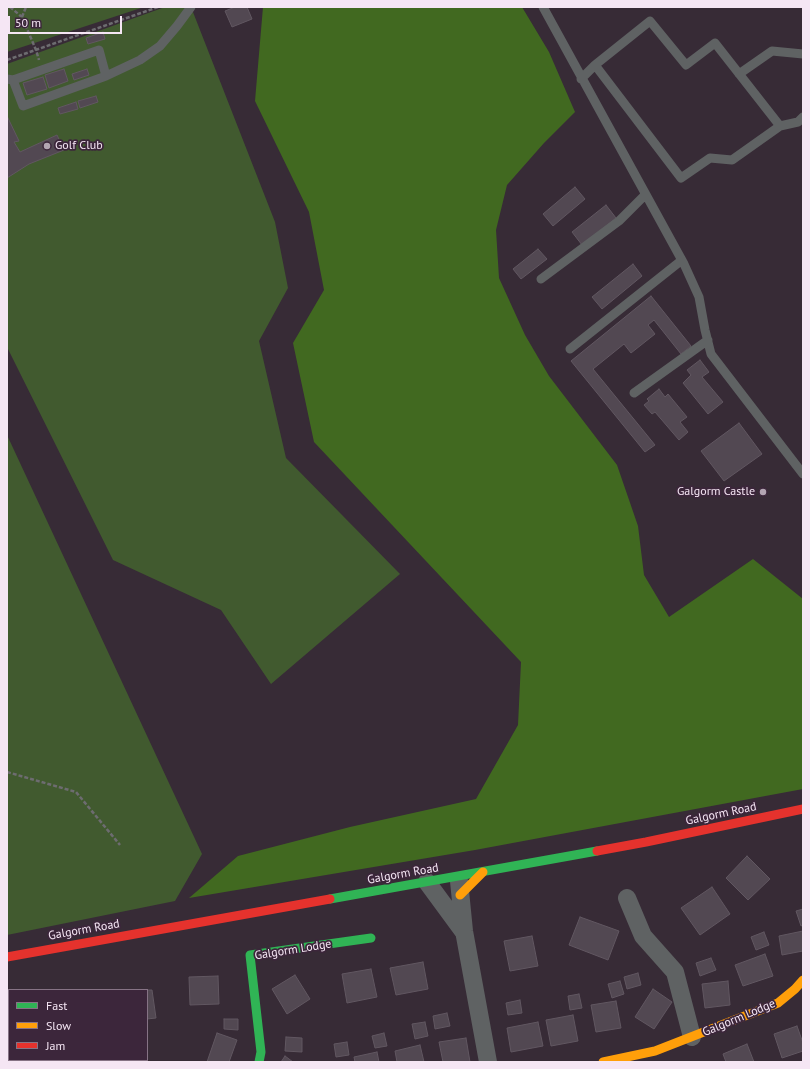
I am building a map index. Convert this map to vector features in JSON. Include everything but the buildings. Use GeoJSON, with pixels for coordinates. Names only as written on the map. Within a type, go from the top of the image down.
{"type":"FeatureCollection","features":[{"type":"Feature","properties":{"kind":"main road","name":"Galgorm Road"},"geometry":{"type":"LineString","coordinates":[[7,957],[646,842],[803,809]]}},
{"type":"Feature","properties":{"kind":"main road"},"geometry":{"type":"LineString","coordinates":[[460,895],[483,872]]}},
{"type":"Feature","properties":{"kind":"main road","name":"Galgorm Lodge"},"geometry":{"type":"LineString","coordinates":[[259,1062],[260,1052],[250,955],[371,938]]}},
{"type":"Feature","properties":{"kind":"main road","name":"Galgorm Lodge"},"geometry":{"type":"LineString","coordinates":[[603,1062],[655,1056],[692,1037],[778,1002],[795,989],[803,980]]}},
{"type":"Feature","properties":{"kind":"street"},"geometry":{"type":"LineString","coordinates":[[458,876],[464,931],[488,1062]]}},
{"type":"Feature","properties":{"kind":"street"},"geometry":{"type":"LineString","coordinates":[[427,882],[464,931]]}},
{"type":"Feature","properties":{"kind":"street","name":"Galgorm Lodge"},"geometry":{"type":"LineString","coordinates":[[627,898],[643,936],[675,972],[692,1037]]}},
{"type":"Feature","properties":{"kind":"lane"},"geometry":{"type":"LineString","coordinates":[[106,76],[99,50],[42,70],[10,79],[23,106],[106,76],[140,60],[160,46],[191,7]]}},
{"type":"Feature","properties":{"kind":"lane"},"geometry":{"type":"LineString","coordinates":[[543,7],[682,260],[699,297],[711,354],[803,474]]}},
{"type":"Feature","properties":{"kind":"lane"},"geometry":{"type":"LineString","coordinates":[[582,79],[595,65],[650,21],[686,65],[715,43],[780,126]]}},
{"type":"Feature","properties":{"kind":"lane"},"geometry":{"type":"LineString","coordinates":[[739,74],[772,50],[803,54]]}},
{"type":"Feature","properties":{"kind":"lane"},"geometry":{"type":"LineString","coordinates":[[595,65],[681,178],[710,158],[732,160],[780,126],[798,122],[803,117]]}},
{"type":"Feature","properties":{"kind":"lane"},"geometry":{"type":"LineString","coordinates":[[541,278],[619,221],[645,195]]}},
{"type":"Feature","properties":{"kind":"lane"},"geometry":{"type":"LineString","coordinates":[[570,349],[682,260]]}},
{"type":"Feature","properties":{"kind":"lane"},"geometry":{"type":"LineString","coordinates":[[634,393],[708,340]]}},
{"type":"Feature","properties":{"kind":"path"},"geometry":{"type":"LineString","coordinates":[[10,7],[22,17],[36,50],[42,70]]}},
{"type":"Feature","properties":{"kind":"path"},"geometry":{"type":"LineString","coordinates":[[22,17],[26,7]]}},
{"type":"Feature","properties":{"kind":"path"},"geometry":{"type":"LineString","coordinates":[[7,60],[158,7]]}},
{"type":"Feature","properties":{"kind":"path"},"geometry":{"type":"LineString","coordinates":[[7,772],[76,792],[120,845]]}},
{"type":"Feature","properties":{"kind":"green space"},"geometry":{"type":"Polygon","coordinates":[[[7,7],[144,7],[7,52],[7,7]]]}},
{"type":"Feature","properties":{"kind":"green space"},"geometry":{"type":"Polygon","coordinates":[[[165,7],[191,7],[275,222],[288,288],[259,341],[286,458],[400,574],[271,684],[221,610],[113,560],[7,347],[7,64],[165,7]]]}},
{"type":"Feature","properties":{"kind":"green space"},"geometry":{"type":"Polygon","coordinates":[[[263,7],[522,7],[549,52],[575,112],[544,143],[507,185],[496,230],[499,278],[525,335],[549,376],[617,465],[638,526],[644,575],[669,617],[753,559],[803,599],[803,789],[475,850],[189,898],[238,856],[350,827],[476,799],[518,725],[521,662],[314,442],[293,343],[324,290],[309,212],[255,101],[263,7]]]}},
{"type":"Feature","properties":{"kind":"green space"},"geometry":{"type":"Polygon","coordinates":[[[7,435],[202,854],[175,901],[7,935],[7,435]]]}},
{"type":"Feature","properties":{"kind":"traffic: fast"},"geometry":{"type":"LineString","coordinates":[[330,899],[597,851]]}},
{"type":"Feature","properties":{"kind":"traffic: fast"},"geometry":{"type":"LineString","coordinates":[[259,1062],[261,1052],[250,955],[371,938]]}},
{"type":"Feature","properties":{"kind":"traffic: slow"},"geometry":{"type":"LineString","coordinates":[[460,895],[483,872]]}},
{"type":"Feature","properties":{"kind":"traffic: slow"},"geometry":{"type":"LineString","coordinates":[[603,1062],[655,1051],[778,1003],[795,989],[803,980]]}},
{"type":"Feature","properties":{"kind":"traffic: jam"},"geometry":{"type":"LineString","coordinates":[[597,851],[803,809]]}},
{"type":"Feature","properties":{"kind":"traffic: jam"},"geometry":{"type":"LineString","coordinates":[[7,957],[330,899]]}},
{"type":"Feature","properties":{"kind":"place","name":"Golf Club"},"geometry":{"type":"Point","coordinates":[47,146]}},
{"type":"Feature","properties":{"kind":"place","name":"Galgorm Castle"},"geometry":{"type":"Point","coordinates":[763,492]}}]}
